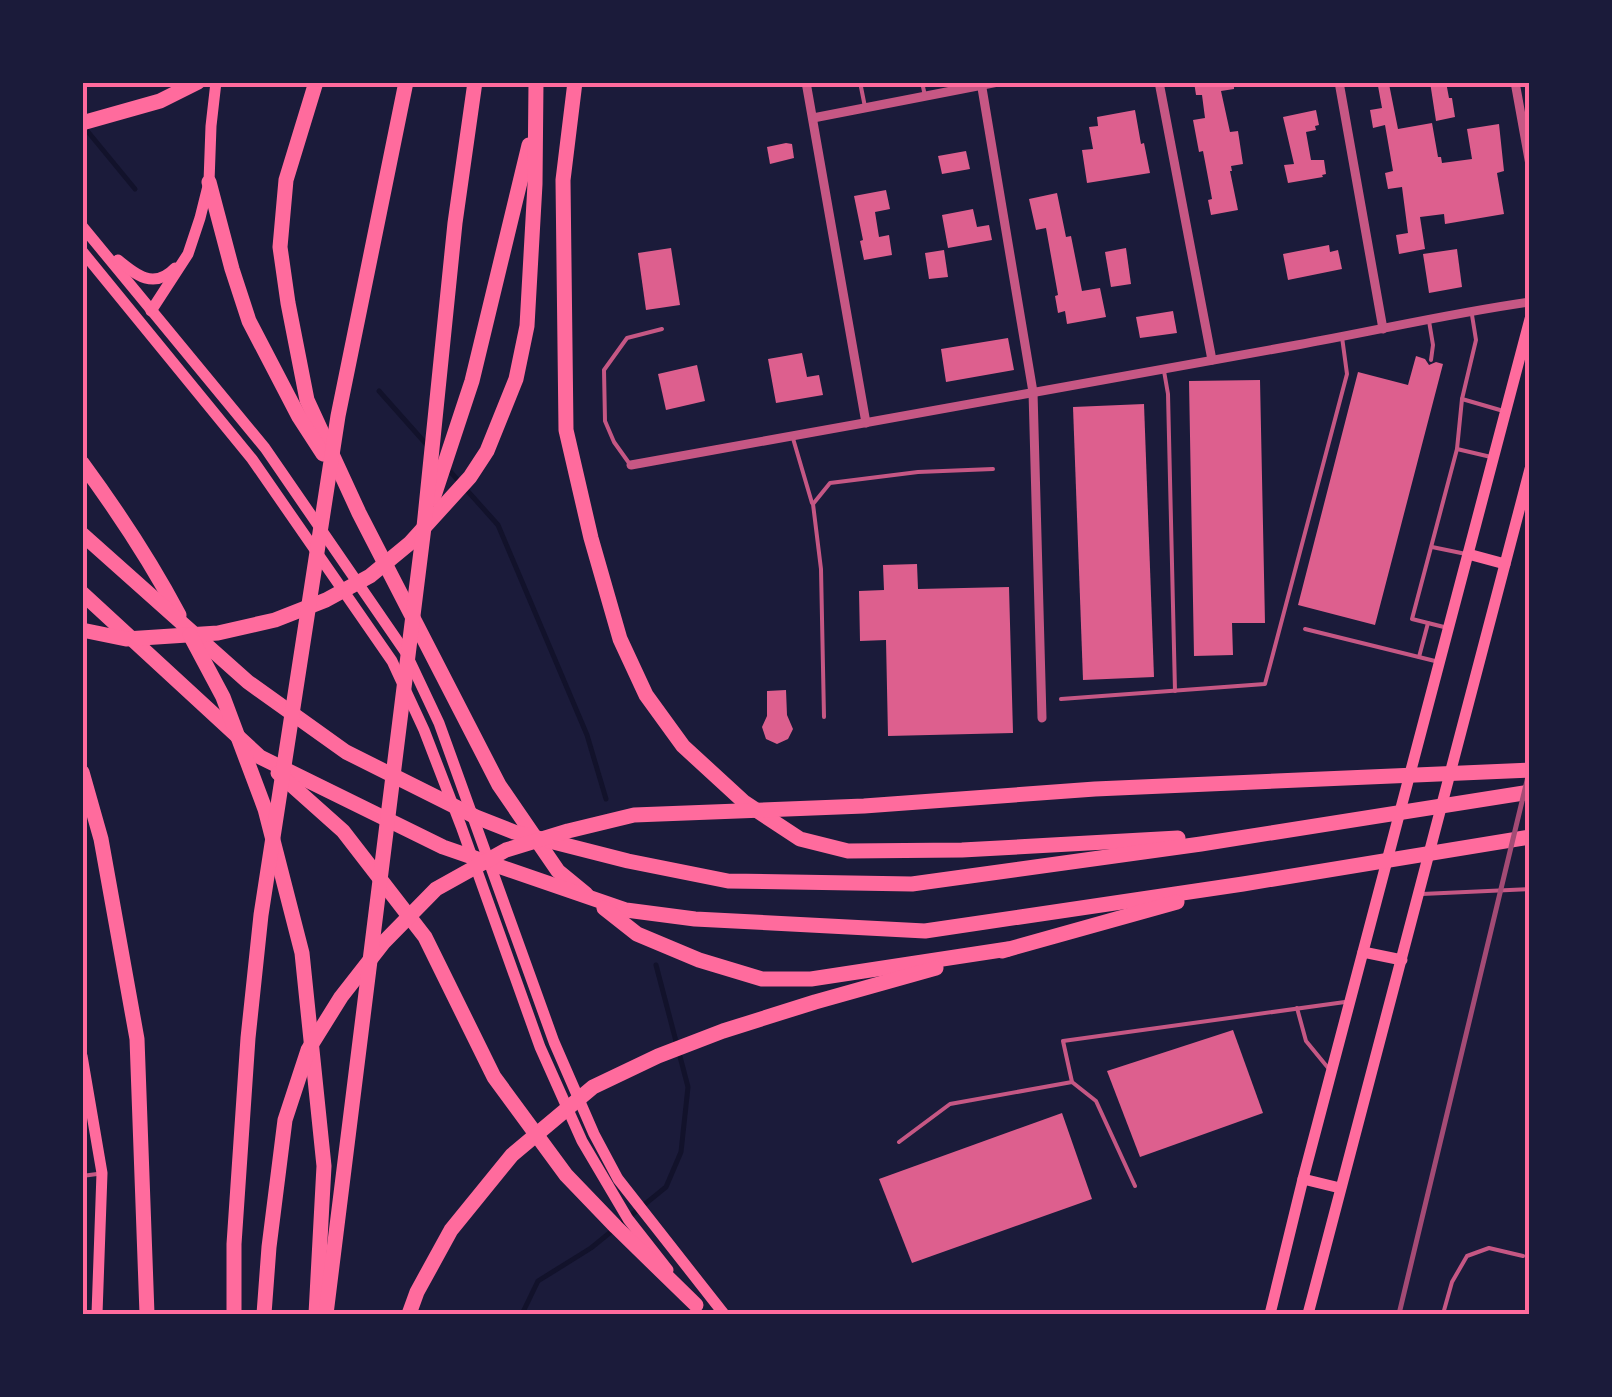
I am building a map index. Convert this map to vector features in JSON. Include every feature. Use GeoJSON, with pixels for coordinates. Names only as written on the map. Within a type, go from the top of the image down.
{"type":"FeatureCollection","features":[{"type":"Feature","properties":{"kind":"highway"},"geometry":{"type":"LineString","coordinates":[[82,124],[160,101],[198,82]]}},
{"type":"Feature","properties":{"kind":"highway"},"geometry":{"type":"LineString","coordinates":[[316,82],[286,180],[280,248],[306,400],[359,513],[500,785],[558,871],[637,934],[762,980],[810,979],[1008,949]]}},
{"type":"Feature","properties":{"kind":"highway"},"geometry":{"type":"LineString","coordinates":[[234,1314],[234,1244],[261,915],[338,416],[384,200],[404,82]]}},
{"type":"Feature","properties":{"kind":"highway"},"geometry":{"type":"LineString","coordinates":[[326,1314],[424,527],[454,223],[475,82]]}},
{"type":"Feature","properties":{"kind":"highway"},"geometry":{"type":"LineString","coordinates":[[424,527],[472,381],[508,235],[539,82]]}},
{"type":"Feature","properties":{"kind":"highway"},"geometry":{"type":"LineString","coordinates":[[82,630],[126,640],[218,634],[292,614],[370,576],[410,543],[470,477],[487,450],[516,379],[528,326],[539,82]]}},
{"type":"Feature","properties":{"kind":"highway"},"geometry":{"type":"LineString","coordinates":[[575,82],[563,180],[566,430],[620,639],[646,695],[683,746],[744,802],[800,839],[848,851],[962,850],[1272,833]]}},
{"type":"Feature","properties":{"kind":"highway"},"geometry":{"type":"LineString","coordinates":[[209,182],[249,321],[300,417],[359,513]]}},
{"type":"Feature","properties":{"kind":"highway"},"geometry":{"type":"LineString","coordinates":[[82,463],[162,582],[223,698],[266,809],[302,954],[324,1166],[316,1314]]}},
{"type":"Feature","properties":{"kind":"highway"},"geometry":{"type":"LineString","coordinates":[[82,534],[248,682],[346,752],[514,832],[728,881],[912,884],[1530,792]]}},
{"type":"Feature","properties":{"kind":"highway"},"geometry":{"type":"LineString","coordinates":[[82,593],[343,831],[425,937],[494,1076],[576,1186],[646,1250],[699,1310]]}},
{"type":"Feature","properties":{"kind":"highway"},"geometry":{"type":"LineString","coordinates":[[260,757],[443,847],[613,908],[714,920],[925,931],[1530,838]]}},
{"type":"Feature","properties":{"kind":"highway"},"geometry":{"type":"LineString","coordinates":[[264,1314],[286,1120],[308,1050],[340,998],[373,956],[436,889],[506,850],[634,815],[1530,770]]}},
{"type":"Feature","properties":{"kind":"highway"},"geometry":{"type":"LineString","coordinates":[[82,772],[101,839],[137,1039],[147,1314]]}},
{"type":"Feature","properties":{"kind":"highway"},"geometry":{"type":"LineString","coordinates":[[409,1314],[451,1230],[512,1155],[593,1087],[710,1036],[815,1002],[1243,884]]}},
{"type":"Feature","properties":{"kind":"main road"},"geometry":{"type":"LineString","coordinates":[[139,320],[153,309],[188,254],[200,218],[209,182],[216,82]]}},
{"type":"Feature","properties":{"kind":"main road"},"geometry":{"type":"LineString","coordinates":[[82,226],[265,448],[406,653],[439,723],[599,1157],[646,1250]]}},
{"type":"Feature","properties":{"kind":"main road"},"geometry":{"type":"LineString","coordinates":[[96,242],[136,274],[150,280],[167,276],[188,254]]}},
{"type":"Feature","properties":{"kind":"main road"},"geometry":{"type":"LineString","coordinates":[[82,251],[252,459],[392,661],[424,730],[540,1048],[582,1141],[618,1179],[724,1313]]}},
{"type":"Feature","properties":{"kind":"main road"},"geometry":{"type":"LineString","coordinates":[[1270,1314],[1530,319]]}},
{"type":"Feature","properties":{"kind":"main road"},"geometry":{"type":"LineString","coordinates":[[1308,1314],[1530,469]]}},
{"type":"Feature","properties":{"kind":"main road"},"geometry":{"type":"LineString","coordinates":[[1468,554],[1505,564]]}},
{"type":"Feature","properties":{"kind":"main road"},"geometry":{"type":"LineString","coordinates":[[1362,952],[1402,960]]}},
{"type":"Feature","properties":{"kind":"main road"},"geometry":{"type":"LineString","coordinates":[[82,1056],[102,1174],[97,1314]]}},
{"type":"Feature","properties":{"kind":"main road"},"geometry":{"type":"LineString","coordinates":[[1303,1179],[1340,1188]]}},
{"type":"Feature","properties":{"kind":"street"},"geometry":{"type":"LineString","coordinates":[[806,82],[866,422]]}},
{"type":"Feature","properties":{"kind":"street"},"geometry":{"type":"LineString","coordinates":[[812,118],[998,82]]}},
{"type":"Feature","properties":{"kind":"street"},"geometry":{"type":"LineString","coordinates":[[1159,82],[1212,360]]}},
{"type":"Feature","properties":{"kind":"street"},"geometry":{"type":"LineString","coordinates":[[1339,82],[1383,329]]}},
{"type":"Feature","properties":{"kind":"street"},"geometry":{"type":"LineString","coordinates":[[1515,82],[1530,165]]}},
{"type":"Feature","properties":{"kind":"street"},"geometry":{"type":"LineString","coordinates":[[981,84],[1033,392],[1042,718]]}},
{"type":"Feature","properties":{"kind":"street"},"geometry":{"type":"LineString","coordinates":[[630,465],[1530,302]]}},
{"type":"Feature","properties":{"kind":"lane"},"geometry":{"type":"LineString","coordinates":[[860,82],[865,108]]}},
{"type":"Feature","properties":{"kind":"lane"},"geometry":{"type":"LineString","coordinates":[[922,82],[925,96]]}},
{"type":"Feature","properties":{"kind":"lane"},"geometry":{"type":"LineString","coordinates":[[1449,628],[1412,619],[1457,449],[1462,399],[1476,340],[1472,310]]}},
{"type":"Feature","properties":{"kind":"lane"},"geometry":{"type":"LineString","coordinates":[[1429,319],[1434,345],[1431,360]]}},
{"type":"Feature","properties":{"kind":"lane"},"geometry":{"type":"LineString","coordinates":[[630,465],[605,421],[604,370],[627,338],[662,328]]}},
{"type":"Feature","properties":{"kind":"lane"},"geometry":{"type":"LineString","coordinates":[[1062,699],[1265,684],[1347,374],[1342,337]]}},
{"type":"Feature","properties":{"kind":"lane"},"geometry":{"type":"LineString","coordinates":[[1164,367],[1168,394],[1175,690]]}},
{"type":"Feature","properties":{"kind":"lane"},"geometry":{"type":"LineString","coordinates":[[1462,399],[1505,411]]}},
{"type":"Feature","properties":{"kind":"lane"},"geometry":{"type":"LineString","coordinates":[[792,435],[812,504],[821,570],[824,716]]}},
{"type":"Feature","properties":{"kind":"lane"},"geometry":{"type":"LineString","coordinates":[[1457,449],[1493,457]]}},
{"type":"Feature","properties":{"kind":"lane"},"geometry":{"type":"LineString","coordinates":[[812,504],[830,482],[993,469]]}},
{"type":"Feature","properties":{"kind":"lane"},"geometry":{"type":"LineString","coordinates":[[1432,546],[1468,554]]}},
{"type":"Feature","properties":{"kind":"lane"},"geometry":{"type":"LineString","coordinates":[[1420,657],[1428,623]]}},
{"type":"Feature","properties":{"kind":"lane"},"geometry":{"type":"LineString","coordinates":[[1305,629],[1440,663]]}},
{"type":"Feature","properties":{"kind":"lane"},"geometry":{"type":"LineString","coordinates":[[1417,895],[1530,889]]}},
{"type":"Feature","properties":{"kind":"lane"},"geometry":{"type":"LineString","coordinates":[[1135,1186],[1096,1102],[1072,1082],[1063,1041],[1350,1001]]}},
{"type":"Feature","properties":{"kind":"lane"},"geometry":{"type":"LineString","coordinates":[[1297,1008],[1310,1048],[1331,1072]]}},
{"type":"Feature","properties":{"kind":"lane"},"geometry":{"type":"LineString","coordinates":[[899,1142],[950,1104],[1072,1082]]}},
{"type":"Feature","properties":{"kind":"lane"},"geometry":{"type":"LineString","coordinates":[[82,1176],[102,1174]]}},
{"type":"Feature","properties":{"kind":"lane"},"geometry":{"type":"LineString","coordinates":[[1443,1314],[1452,1282],[1467,1256],[1489,1248],[1523,1256]]}},
{"type":"Feature","properties":{"kind":"building"},"geometry":{"type":"Polygon","coordinates":[[[1194,82],[1234,82],[1234,89],[1221,91],[1230,132],[1238,131],[1243,164],[1231,166],[1230,171],[1238,210],[1211,215],[1203,151],[1199,152],[1193,120],[1205,118],[1202,95],[1196,95],[1194,82]]]}},
{"type":"Feature","properties":{"kind":"building"},"geometry":{"type":"Polygon","coordinates":[[[1430,82],[1446,82],[1455,117],[1436,121],[1430,82]]]}},
{"type":"Feature","properties":{"kind":"building"},"geometry":{"type":"Polygon","coordinates":[[[1389,84],[1398,129],[1432,123],[1442,163],[1472,159],[1467,129],[1499,124],[1504,171],[1497,173],[1504,214],[1445,224],[1444,214],[1420,217],[1425,249],[1399,254],[1396,235],[1408,233],[1402,187],[1388,189],[1385,173],[1393,171],[1385,125],[1373,128],[1370,110],[1382,108],[1378,86],[1389,84]]]}},
{"type":"Feature","properties":{"kind":"building"},"geometry":{"type":"Polygon","coordinates":[[[1135,110],[1150,173],[1087,183],[1082,150],[1093,149],[1089,127],[1098,126],[1097,117],[1135,110]]]}},
{"type":"Feature","properties":{"kind":"building"},"geometry":{"type":"Polygon","coordinates":[[[1316,110],[1319,125],[1306,132],[1311,160],[1324,160],[1326,174],[1288,183],[1284,165],[1294,164],[1283,117],[1316,110]]]}},
{"type":"Feature","properties":{"kind":"building"},"geometry":{"type":"Polygon","coordinates":[[[792,144],[794,158],[770,164],[767,147],[792,144]]]}},
{"type":"Feature","properties":{"kind":"building"},"geometry":{"type":"Polygon","coordinates":[[[966,151],[970,169],[942,174],[938,156],[966,151]]]}},
{"type":"Feature","properties":{"kind":"building"},"geometry":{"type":"Polygon","coordinates":[[[886,190],[890,209],[875,212],[879,237],[889,235],[892,255],[864,260],[854,196],[886,190]]]}},
{"type":"Feature","properties":{"kind":"building"},"geometry":{"type":"Polygon","coordinates":[[[1057,193],[1082,291],[1100,288],[1106,317],[1067,324],[1065,311],[1058,313],[1046,228],[1036,230],[1029,199],[1057,193]]]}},
{"type":"Feature","properties":{"kind":"building"},"geometry":{"type":"Polygon","coordinates":[[[973,209],[977,227],[989,225],[992,240],[948,248],[942,215],[973,209]]]}},
{"type":"Feature","properties":{"kind":"building"},"geometry":{"type":"Polygon","coordinates":[[[1329,245],[1330,252],[1338,250],[1342,269],[1288,280],[1283,254],[1329,245]]]}},
{"type":"Feature","properties":{"kind":"building"},"geometry":{"type":"Polygon","coordinates":[[[671,248],[680,305],[646,310],[638,253],[671,248]]]}},
{"type":"Feature","properties":{"kind":"building"},"geometry":{"type":"Polygon","coordinates":[[[1126,248],[1131,284],[1111,287],[1105,252],[1126,248]]]}},
{"type":"Feature","properties":{"kind":"building"},"geometry":{"type":"Polygon","coordinates":[[[1457,249],[1462,287],[1429,293],[1423,254],[1457,249]]]}},
{"type":"Feature","properties":{"kind":"building"},"geometry":{"type":"Polygon","coordinates":[[[944,250],[948,277],[929,279],[925,253],[944,250]]]}},
{"type":"Feature","properties":{"kind":"building"},"geometry":{"type":"Polygon","coordinates":[[[1173,311],[1177,333],[1140,338],[1136,317],[1173,311]]]}},
{"type":"Feature","properties":{"kind":"building"},"geometry":{"type":"Polygon","coordinates":[[[1008,338],[1014,370],[946,382],[941,349],[1008,338]]]}},
{"type":"Feature","properties":{"kind":"building"},"geometry":{"type":"Polygon","coordinates":[[[802,353],[807,377],[819,375],[823,395],[776,403],[768,359],[802,353]]]}},
{"type":"Feature","properties":{"kind":"building"},"geometry":{"type":"Polygon","coordinates":[[[1416,356],[1429,365],[1443,364],[1375,625],[1298,605],[1358,372],[1408,385],[1416,356]]]}},
{"type":"Feature","properties":{"kind":"building"},"geometry":{"type":"Polygon","coordinates":[[[697,365],[705,401],[666,410],[658,374],[697,365]]]}},
{"type":"Feature","properties":{"kind":"building"},"geometry":{"type":"Polygon","coordinates":[[[1260,380],[1265,623],[1232,623],[1233,655],[1194,656],[1189,381],[1260,380]]]}},
{"type":"Feature","properties":{"kind":"building"},"geometry":{"type":"Polygon","coordinates":[[[1144,404],[1154,677],[1083,680],[1073,407],[1144,404]]]}},
{"type":"Feature","properties":{"kind":"building"},"geometry":{"type":"Polygon","coordinates":[[[917,564],[918,589],[1009,587],[1013,733],[888,736],[886,640],[860,641],[859,591],[884,590],[883,565],[917,564]]]}},
{"type":"Feature","properties":{"kind":"building"},"geometry":{"type":"Polygon","coordinates":[[[786,690],[787,715],[793,729],[788,739],[777,744],[766,739],[762,727],[767,716],[767,691],[786,690]]]}},
{"type":"Feature","properties":{"kind":"building"},"geometry":{"type":"Polygon","coordinates":[[[1233,1030],[1263,1113],[1140,1157],[1107,1071],[1233,1030]]]}},
{"type":"Feature","properties":{"kind":"building"},"geometry":{"type":"Polygon","coordinates":[[[1062,1113],[1092,1199],[912,1263],[879,1179],[1062,1113]]]}},
{"type":"Feature","properties":{"kind":"waterway"},"geometry":{"type":"LineString","coordinates":[[84,127],[135,189]]}},
{"type":"Feature","properties":{"kind":"waterway"},"geometry":{"type":"LineString","coordinates":[[379,391],[427,445]]}},
{"type":"Feature","properties":{"kind":"waterway"},"geometry":{"type":"LineString","coordinates":[[447,468],[498,525],[587,735],[606,799]]}},
{"type":"Feature","properties":{"kind":"waterway"},"geometry":{"type":"LineString","coordinates":[[522,1314],[538,1281],[591,1248],[666,1187],[681,1152],[688,1087],[656,965]]}},
{"type":"Feature","properties":{"kind":"railway"},"geometry":{"type":"LineString","coordinates":[[1399,1314],[1530,768]]}}]}
